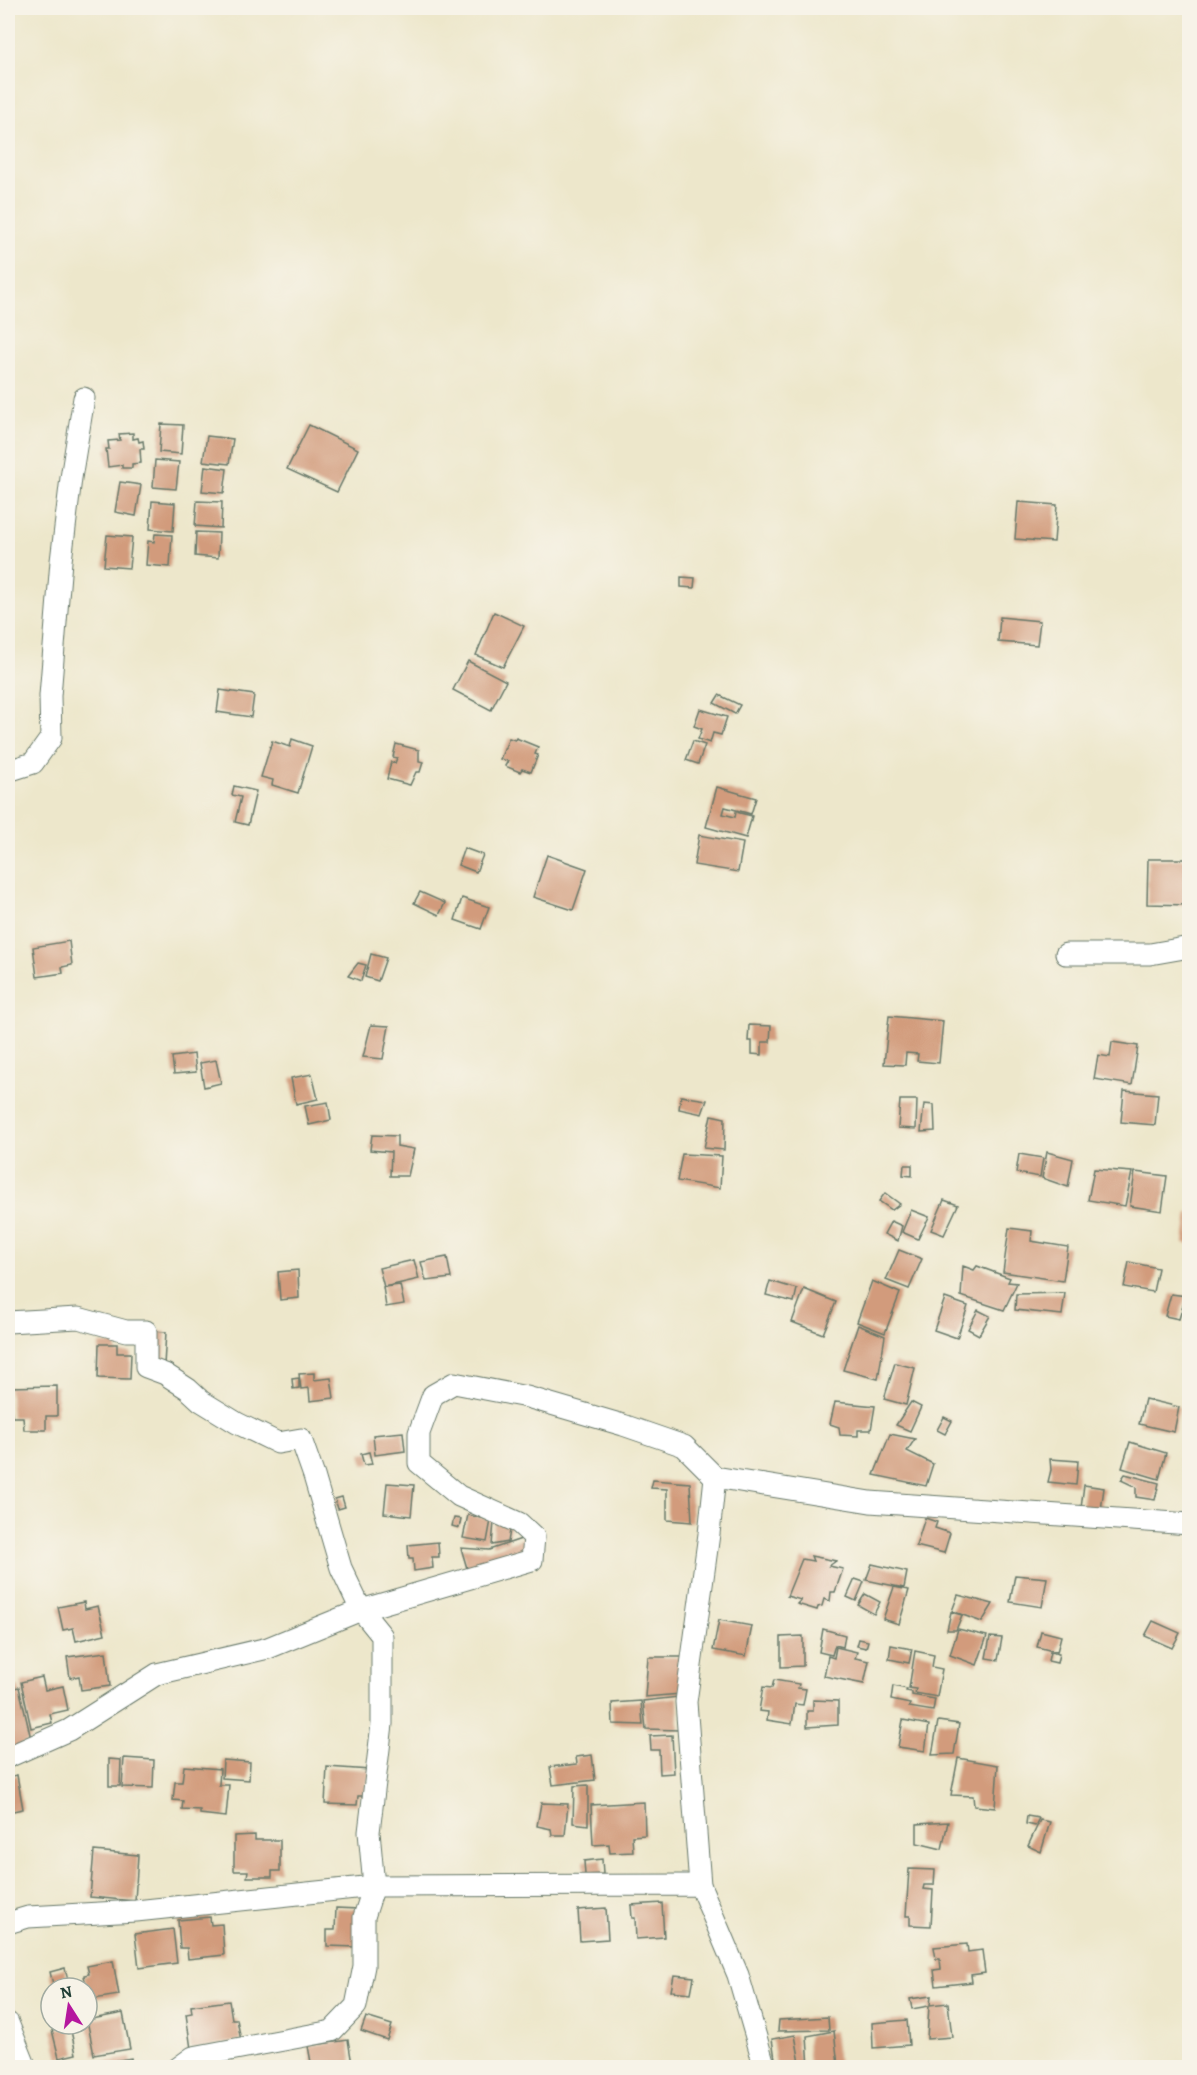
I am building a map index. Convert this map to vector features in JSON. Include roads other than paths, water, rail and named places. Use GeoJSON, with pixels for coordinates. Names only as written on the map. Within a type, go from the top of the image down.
{"type":"FeatureCollection","features":[{"type":"Feature","properties":{"kind":"street"},"geometry":{"type":"LineString","coordinates":[[8,771],[33,763],[51,738],[51,685],[61,561],[84,398]]}},
{"type":"Feature","properties":{"kind":"street"},"geometry":{"type":"LineString","coordinates":[[1066,954],[1150,954],[1190,947]]}},
{"type":"Feature","properties":{"kind":"street"},"geometry":{"type":"LineString","coordinates":[[8,1322],[78,1318],[126,1331],[146,1331],[146,1367],[165,1374],[188,1389],[201,1401],[237,1423],[278,1443],[301,1439],[341,1568],[362,1610],[382,1636],[382,1724],[369,1832],[374,1886],[364,1917],[364,1966],[356,2006],[332,2031],[193,2057],[178,2067]]}},
{"type":"Feature","properties":{"kind":"street"},"geometry":{"type":"LineString","coordinates":[[8,1757],[69,1730],[157,1674],[268,1648],[362,1610],[532,1560],[534,1537],[519,1523],[459,1496],[418,1462],[418,1433],[433,1395],[454,1383],[527,1397],[623,1425],[684,1446],[715,1477],[870,1502],[1190,1524]]}},
{"type":"Feature","properties":{"kind":"street"},"geometry":{"type":"LineString","coordinates":[[715,1477],[686,1702],[700,1885],[738,1975],[765,2067]]}},
{"type":"Feature","properties":{"kind":"street"},"geometry":{"type":"LineString","coordinates":[[8,1923],[28,1917],[136,1911],[374,1886],[700,1885]]}},
{"type":"Feature","properties":{"kind":"street"},"geometry":{"type":"LineString","coordinates":[[8,2023],[26,2067]]}}]}
